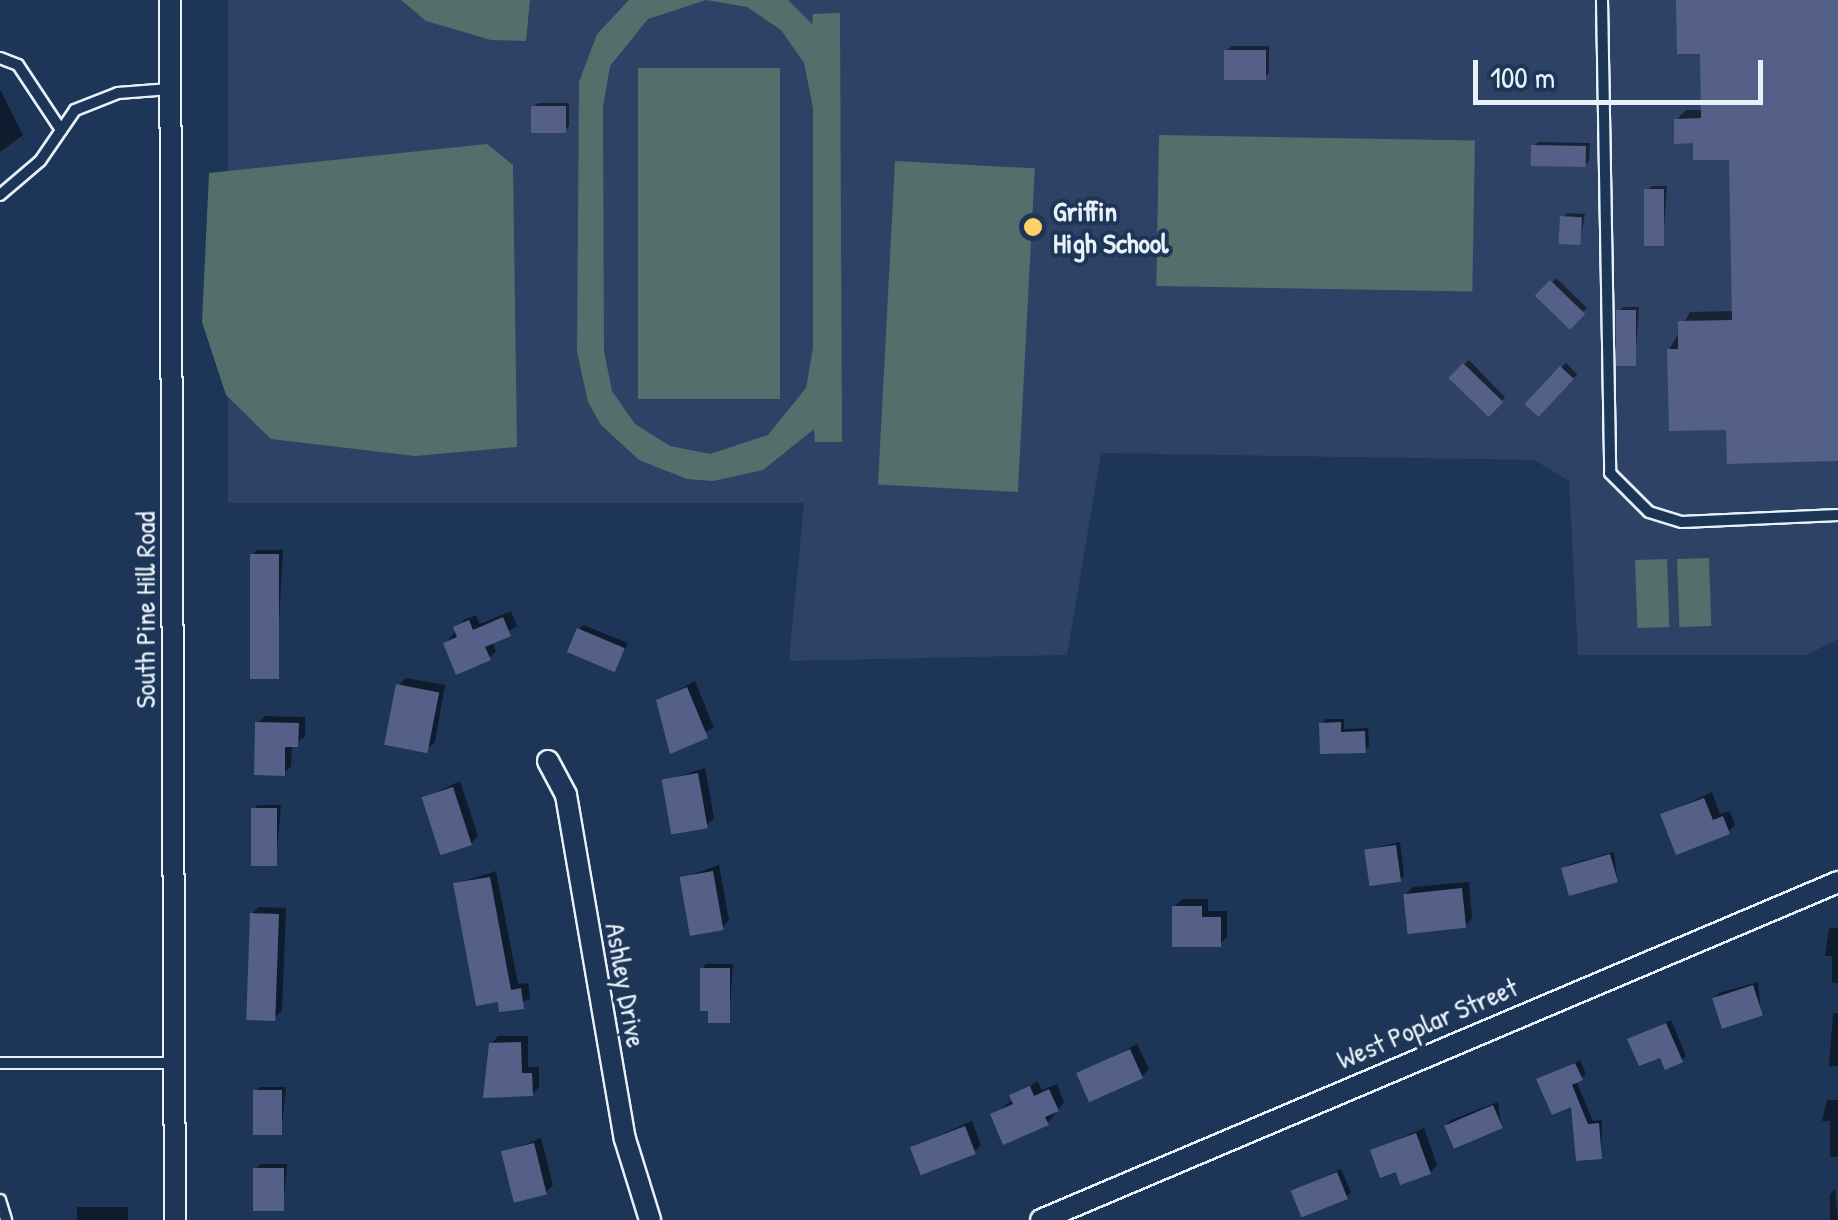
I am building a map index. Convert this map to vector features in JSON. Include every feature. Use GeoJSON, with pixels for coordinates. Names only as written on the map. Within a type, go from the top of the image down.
{"type":"FeatureCollection","features":[{"type":"Feature","properties":{"kind":"street","name":"South Pine Hill Road"},"geometry":{"type":"LineString","coordinates":[[170,0],[174,1220]]}},
{"type":"Feature","properties":{"kind":"street","name":"Ashley Drive"},"geometry":{"type":"LineString","coordinates":[[548,760],[566,794],[624,1139],[650,1220]]}},
{"type":"Feature","properties":{"kind":"street","name":"West Poplar Street"},"geometry":{"type":"LineString","coordinates":[[1041,1220],[1838,882]]}},
{"type":"Feature","properties":{"kind":"lane"},"geometry":{"type":"LineString","coordinates":[[1602,0],[1610,474],[1649,512],[1682,522],[1838,514]]}},
{"type":"Feature","properties":{"kind":"lane"},"geometry":{"type":"LineString","coordinates":[[0,58],[18,65],[61,130]]}},
{"type":"Feature","properties":{"kind":"lane"},"geometry":{"type":"LineString","coordinates":[[0,195],[40,160],[75,110],[118,94],[170,89]]}},
{"type":"Feature","properties":{"kind":"lane"},"geometry":{"type":"LineString","coordinates":[[0,1064],[174,1062]]}},
{"type":"Feature","properties":{"kind":"lane"},"geometry":{"type":"LineString","coordinates":[[0,1200],[6,1220]]}},
{"type":"Feature","properties":{"kind":"shaded area","name":"Griffin High School"},"geometry":{"type":"Polygon","coordinates":[[[228,0],[1838,0],[1838,639],[1806,655],[1578,655],[1569,481],[1534,460],[1101,453],[1067,655],[789,661],[804,503],[228,503],[228,0]]]}},
{"type":"Feature","properties":{"kind":"green space"},"geometry":{"type":"Polygon","coordinates":[[[401,0],[530,0],[526,41],[491,40],[426,21],[401,0]]]}},
{"type":"Feature","properties":{"kind":"green space"},"geometry":{"type":"Polygon","coordinates":[[[629,0],[706,0],[788,0],[812,24],[813,14],[840,13],[842,442],[815,442],[814,429],[763,470],[713,481],[687,479],[639,460],[601,425],[588,402],[577,352],[579,82],[597,34],[629,0]],[[706,0],[648,19],[610,66],[603,107],[604,351],[612,391],[635,424],[670,446],[710,454],[768,435],[806,388],[813,348],[813,108],[804,63],[781,30],[747,7],[706,0]]]}},
{"type":"Feature","properties":{"kind":"green space"},"geometry":{"type":"Polygon","coordinates":[[[638,68],[780,68],[780,399],[638,399],[638,68]]]}},
{"type":"Feature","properties":{"kind":"green space"},"geometry":{"type":"Polygon","coordinates":[[[1159,135],[1475,141],[1472,291],[1156,286],[1159,135]]]}},
{"type":"Feature","properties":{"kind":"green space"},"geometry":{"type":"Polygon","coordinates":[[[487,144],[513,165],[517,447],[415,456],[271,439],[226,395],[202,322],[209,173],[487,144]]]}},
{"type":"Feature","properties":{"kind":"green space"},"geometry":{"type":"Polygon","coordinates":[[[895,161],[1035,168],[1018,492],[878,485],[895,161]]]}},
{"type":"Feature","properties":{"kind":"green space"},"geometry":{"type":"Polygon","coordinates":[[[1709,558],[1711,626],[1679,627],[1677,559],[1709,558]]]}},
{"type":"Feature","properties":{"kind":"green space"},"geometry":{"type":"Polygon","coordinates":[[[1667,559],[1669,627],[1637,628],[1635,560],[1667,559]]]}},
{"type":"Feature","properties":{"kind":"building"},"geometry":{"type":"Polygon","coordinates":[[[1676,0],[1838,0],[1838,461],[1727,464],[1726,430],[1669,431],[1667,349],[1678,349],[1678,321],[1732,320],[1729,160],[1693,160],[1693,143],[1674,144],[1674,119],[1701,118],[1700,54],[1677,54],[1676,0]]]}},
{"type":"Feature","properties":{"kind":"building"},"geometry":{"type":"Polygon","coordinates":[[[1224,50],[1266,50],[1266,80],[1224,80],[1224,50]]]}},
{"type":"Feature","properties":{"kind":"building"},"geometry":{"type":"Polygon","coordinates":[[[531,106],[566,106],[566,133],[531,133],[531,106]]]}},
{"type":"Feature","properties":{"kind":"building"},"geometry":{"type":"Polygon","coordinates":[[[1531,145],[1586,146],[1586,167],[1531,166],[1531,145]]]}},
{"type":"Feature","properties":{"kind":"building"},"geometry":{"type":"Polygon","coordinates":[[[1644,189],[1664,189],[1664,246],[1644,246],[1644,189]]]}},
{"type":"Feature","properties":{"kind":"building"},"geometry":{"type":"Polygon","coordinates":[[[1560,216],[1582,217],[1581,245],[1559,244],[1560,216]]]}},
{"type":"Feature","properties":{"kind":"building"},"geometry":{"type":"Polygon","coordinates":[[[1550,280],[1585,314],[1570,330],[1535,296],[1550,280]]]}},
{"type":"Feature","properties":{"kind":"building"},"geometry":{"type":"Polygon","coordinates":[[[1616,310],[1636,310],[1636,366],[1616,366],[1616,310]]]}},
{"type":"Feature","properties":{"kind":"building"},"geometry":{"type":"Polygon","coordinates":[[[1463,363],[1503,402],[1489,417],[1448,378],[1463,363]]]}},
{"type":"Feature","properties":{"kind":"building"},"geometry":{"type":"Polygon","coordinates":[[[1560,366],[1574,379],[1538,417],[1525,404],[1560,366]]]}},
{"type":"Feature","properties":{"kind":"building"},"geometry":{"type":"Polygon","coordinates":[[[250,554],[279,554],[279,679],[250,679],[250,554]]]}},
{"type":"Feature","properties":{"kind":"building"},"geometry":{"type":"Polygon","coordinates":[[[503,617],[511,636],[485,647],[491,660],[456,675],[443,643],[457,637],[453,627],[469,620],[473,630],[503,617]]]}},
{"type":"Feature","properties":{"kind":"building"},"geometry":{"type":"Polygon","coordinates":[[[577,628],[625,648],[615,672],[567,652],[577,628]]]}},
{"type":"Feature","properties":{"kind":"building"},"geometry":{"type":"Polygon","coordinates":[[[396,684],[439,692],[427,753],[384,745],[396,684]]]}},
{"type":"Feature","properties":{"kind":"building"},"geometry":{"type":"Polygon","coordinates":[[[687,687],[708,738],[670,754],[656,700],[687,687]]]}},
{"type":"Feature","properties":{"kind":"building"},"geometry":{"type":"Polygon","coordinates":[[[255,722],[299,723],[298,747],[285,747],[285,776],[254,775],[255,722]]]}},
{"type":"Feature","properties":{"kind":"building"},"geometry":{"type":"Polygon","coordinates":[[[1341,722],[1341,732],[1365,731],[1366,753],[1320,754],[1319,723],[1341,722]]]}},
{"type":"Feature","properties":{"kind":"building"},"geometry":{"type":"Polygon","coordinates":[[[698,773],[708,828],[671,835],[662,779],[698,773]]]}},
{"type":"Feature","properties":{"kind":"building"},"geometry":{"type":"Polygon","coordinates":[[[453,787],[472,845],[440,855],[422,797],[453,787]]]}},
{"type":"Feature","properties":{"kind":"building"},"geometry":{"type":"Polygon","coordinates":[[[1704,798],[1713,820],[1723,816],[1730,834],[1676,855],[1660,814],[1704,798]]]}},
{"type":"Feature","properties":{"kind":"building"},"geometry":{"type":"Polygon","coordinates":[[[251,808],[277,808],[277,866],[251,866],[251,808]]]}},
{"type":"Feature","properties":{"kind":"building"},"geometry":{"type":"Polygon","coordinates":[[[1396,845],[1401,882],[1369,886],[1364,849],[1396,845]]]}},
{"type":"Feature","properties":{"kind":"building"},"geometry":{"type":"Polygon","coordinates":[[[1610,854],[1618,882],[1569,896],[1561,868],[1610,854]]]}},
{"type":"Feature","properties":{"kind":"building"},"geometry":{"type":"Polygon","coordinates":[[[713,871],[723,930],[690,936],[680,877],[713,871]]]}},
{"type":"Feature","properties":{"kind":"building"},"geometry":{"type":"Polygon","coordinates":[[[490,877],[511,990],[521,988],[524,1009],[499,1012],[498,1002],[476,1006],[453,883],[490,877]]]}},
{"type":"Feature","properties":{"kind":"building"},"geometry":{"type":"Polygon","coordinates":[[[1462,888],[1466,928],[1408,934],[1403,894],[1462,888]]]}},
{"type":"Feature","properties":{"kind":"building"},"geometry":{"type":"Polygon","coordinates":[[[1172,906],[1202,906],[1202,917],[1221,917],[1221,947],[1172,947],[1172,906]]]}},
{"type":"Feature","properties":{"kind":"building"},"geometry":{"type":"Polygon","coordinates":[[[250,913],[279,914],[275,1021],[246,1020],[250,913]]]}},
{"type":"Feature","properties":{"kind":"building"},"geometry":{"type":"Polygon","coordinates":[[[700,968],[730,968],[730,1023],[708,1023],[708,1011],[700,1011],[700,968]]]}},
{"type":"Feature","properties":{"kind":"building"},"geometry":{"type":"Polygon","coordinates":[[[1753,985],[1763,1015],[1722,1029],[1712,998],[1753,985]]]}},
{"type":"Feature","properties":{"kind":"building"},"geometry":{"type":"Polygon","coordinates":[[[1666,1023],[1683,1062],[1665,1070],[1660,1058],[1639,1066],[1627,1039],[1666,1023]]]}},
{"type":"Feature","properties":{"kind":"building"},"geometry":{"type":"Polygon","coordinates":[[[521,1042],[522,1073],[532,1073],[533,1096],[483,1098],[489,1043],[521,1042]]]}},
{"type":"Feature","properties":{"kind":"building"},"geometry":{"type":"Polygon","coordinates":[[[1130,1049],[1143,1078],[1089,1102],[1076,1073],[1130,1049]]]}},
{"type":"Feature","properties":{"kind":"building"},"geometry":{"type":"Polygon","coordinates":[[[1575,1063],[1583,1080],[1572,1085],[1588,1124],[1599,1123],[1602,1159],[1576,1161],[1571,1107],[1552,1115],[1536,1079],[1575,1063]]]}},
{"type":"Feature","properties":{"kind":"building"},"geometry":{"type":"Polygon","coordinates":[[[1030,1086],[1034,1096],[1049,1089],[1059,1111],[1045,1117],[1049,1125],[1003,1145],[990,1114],[1013,1104],[1009,1095],[1030,1086]]]}},
{"type":"Feature","properties":{"kind":"building"},"geometry":{"type":"Polygon","coordinates":[[[253,1090],[282,1090],[282,1135],[253,1135],[253,1090]]]}},
{"type":"Feature","properties":{"kind":"building"},"geometry":{"type":"Polygon","coordinates":[[[1493,1105],[1503,1128],[1454,1149],[1444,1126],[1493,1105]]]}},
{"type":"Feature","properties":{"kind":"building"},"geometry":{"type":"Polygon","coordinates":[[[965,1126],[976,1154],[921,1175],[910,1147],[965,1126]]]}},
{"type":"Feature","properties":{"kind":"building"},"geometry":{"type":"Polygon","coordinates":[[[1416,1133],[1431,1174],[1400,1185],[1396,1172],[1380,1178],[1370,1150],[1416,1133]]]}},
{"type":"Feature","properties":{"kind":"building"},"geometry":{"type":"Polygon","coordinates":[[[534,1143],[547,1194],[514,1203],[501,1151],[534,1143]]]}},
{"type":"Feature","properties":{"kind":"building"},"geometry":{"type":"Polygon","coordinates":[[[253,1168],[284,1168],[284,1211],[253,1211],[253,1168]]]}},
{"type":"Feature","properties":{"kind":"building"},"geometry":{"type":"Polygon","coordinates":[[[1337,1172],[1348,1199],[1302,1218],[1291,1191],[1337,1172]]]}},
{"type":"Feature","properties":{"kind":"place","name":"Griffin High School"},"geometry":{"type":"Point","coordinates":[1033,227]}}]}
